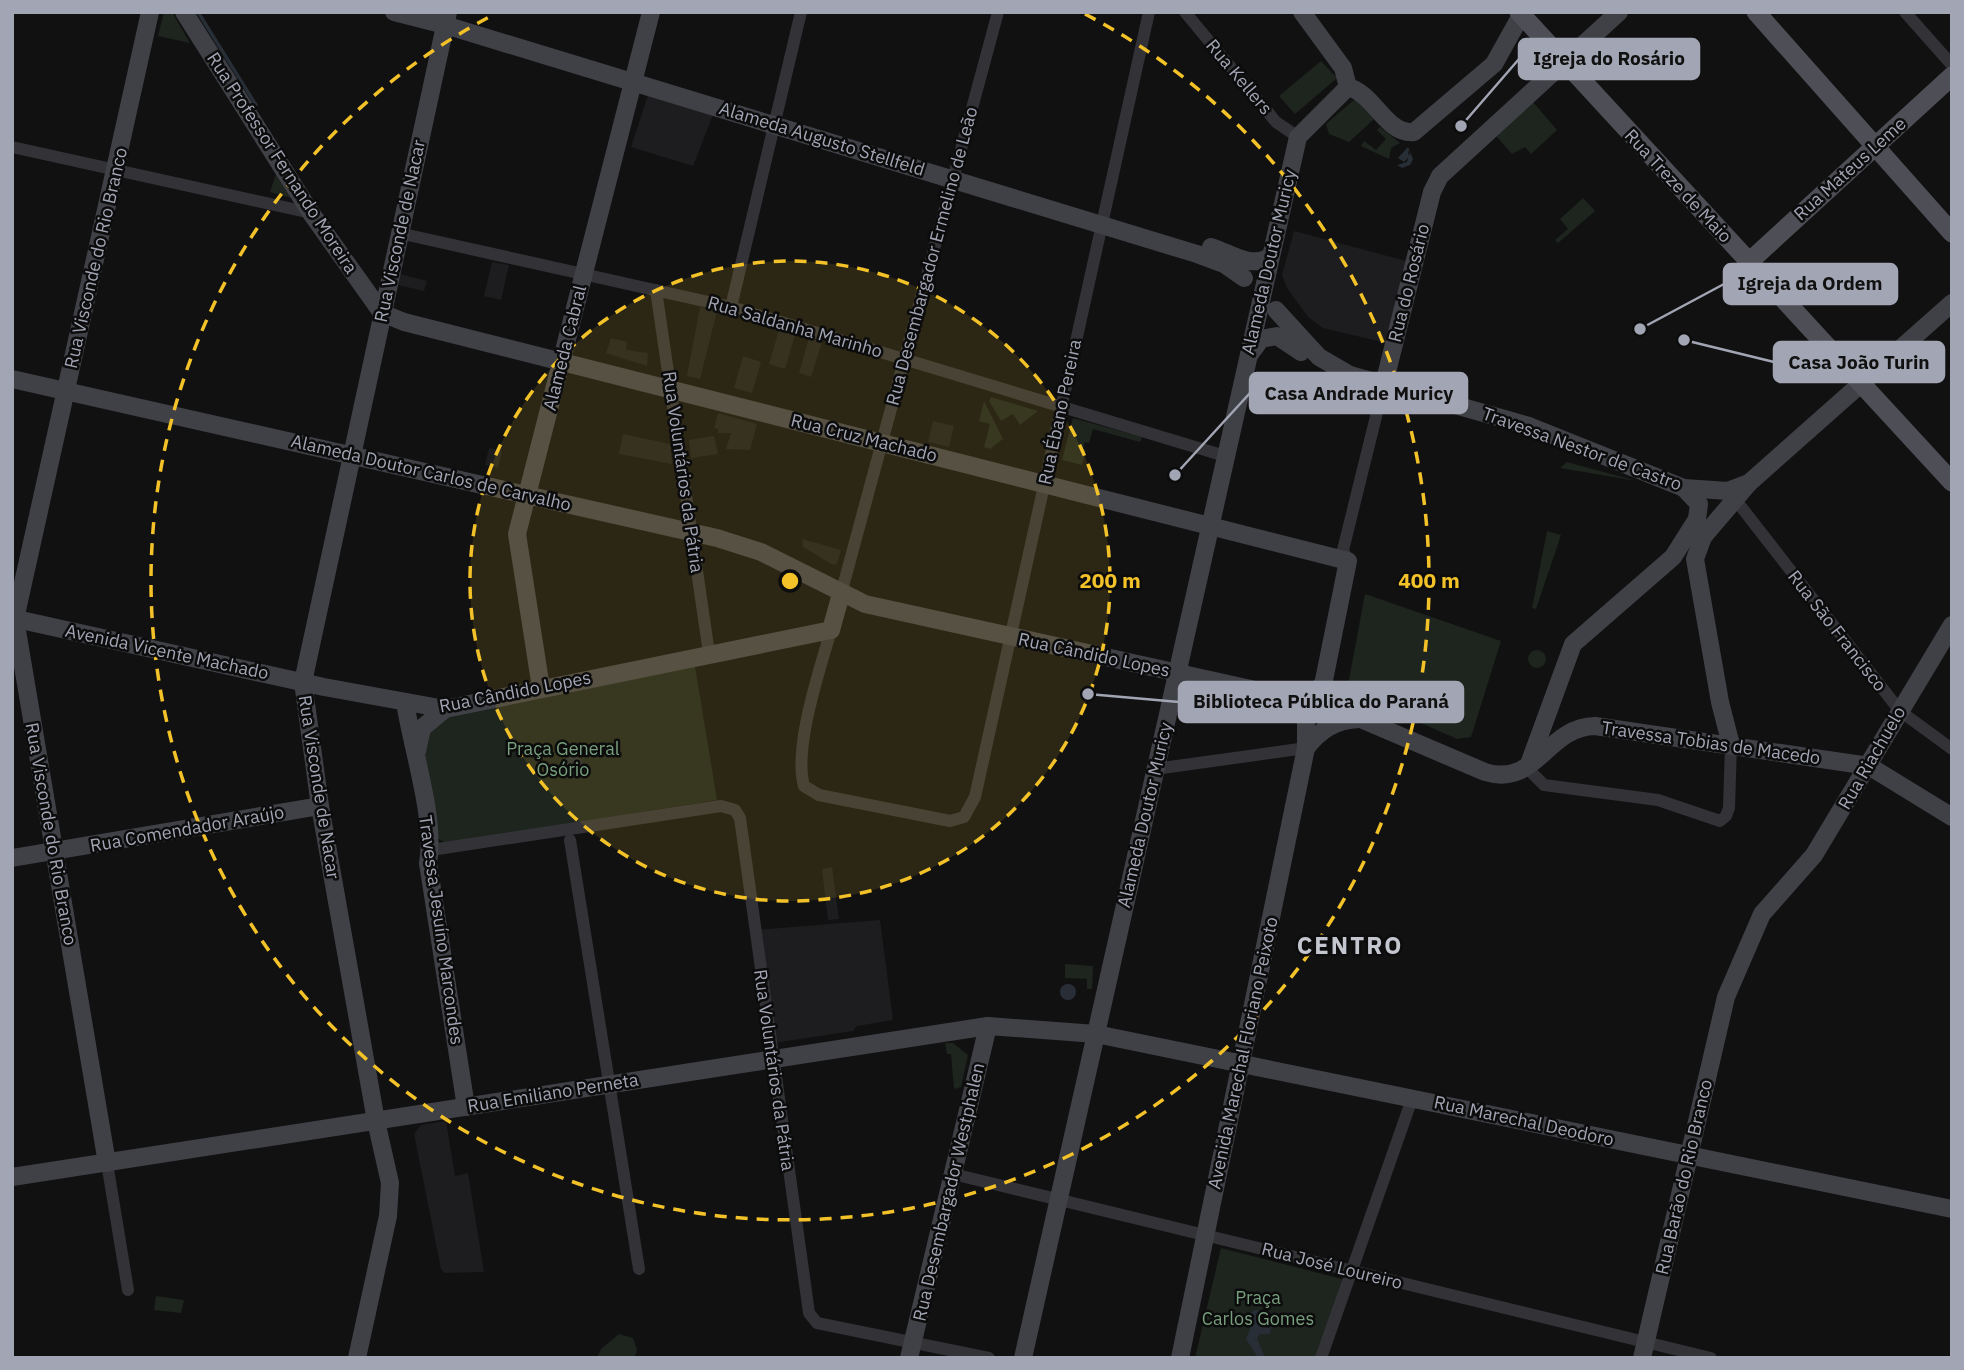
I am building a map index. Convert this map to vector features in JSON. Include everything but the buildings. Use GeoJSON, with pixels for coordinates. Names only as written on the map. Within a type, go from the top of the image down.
{"type":"FeatureCollection","features":[{"type":"Feature","properties":{"kind":"main road"},"geometry":{"type":"LineString","coordinates":[[1756,12],[1952,233]]}},
{"type":"Feature","properties":{"kind":"main road","name":"Rua Treze de Maio"},"geometry":{"type":"LineString","coordinates":[[1521,13],[1952,482]]}},
{"type":"Feature","properties":{"kind":"main road","name":"Rua Mateus Leme"},"geometry":{"type":"LineString","coordinates":[[1749,262],[1952,76]]}},
{"type":"Feature","properties":{"kind":"street","name":"Rua Visconde do Rio Branco"},"geometry":{"type":"LineString","coordinates":[[128,1290],[14,618],[150,12]]}},
{"type":"Feature","properties":{"kind":"street","name":"Rua Professor Fernando Moreira"},"geometry":{"type":"LineString","coordinates":[[184,12],[311,213],[382,313]]}},
{"type":"Feature","properties":{"kind":"street","name":"Alameda Augusto Stellfeld"},"geometry":{"type":"LineString","coordinates":[[394,12],[446,19],[634,82],[1211,258],[1244,278]]}},
{"type":"Feature","properties":{"kind":"street","name":"Alameda Cabral"},"geometry":{"type":"LineString","coordinates":[[541,688],[517,534],[651,12]]}},
{"type":"Feature","properties":{"kind":"street"},"geometry":{"type":"LineString","coordinates":[[731,307],[801,12]]}},
{"type":"Feature","properties":{"kind":"street","name":"Rua Desembargador Ermelino de Leão"},"geometry":{"type":"LineString","coordinates":[[969,811],[957,821],[950,821],[819,794],[804,786],[802,767],[807,723],[831,630],[998,12]]}},
{"type":"Feature","properties":{"kind":"street","name":"Rua Ébano Pereira"},"geometry":{"type":"LineString","coordinates":[[969,811],[975,797],[1149,12]]}},
{"type":"Feature","properties":{"kind":"street","name":"Rua Kellers"},"geometry":{"type":"LineString","coordinates":[[1185,12],[1276,122],[1298,137]]}},
{"type":"Feature","properties":{"kind":"street"},"geometry":{"type":"LineString","coordinates":[[1302,12],[1343,68],[1348,87],[1363,92],[1393,125],[1409,133],[1425,126],[1494,64],[1521,13]]}},
{"type":"Feature","properties":{"kind":"street"},"geometry":{"type":"LineString","coordinates":[[1564,62],[1619,12]]}},
{"type":"Feature","properties":{"kind":"street"},"geometry":{"type":"LineString","coordinates":[[1905,12],[1952,65]]}},
{"type":"Feature","properties":{"kind":"street","name":"Rua Visconde de Nacar"},"geometry":{"type":"LineString","coordinates":[[358,1358],[390,1204],[388,1172],[376,1121],[320,806],[303,682],[446,19]]}},
{"type":"Feature","properties":{"kind":"street","name":"Rua do Rosário"},"geometry":{"type":"LineString","coordinates":[[1348,561],[1343,550],[1432,192],[1444,171],[1564,62]]}},
{"type":"Feature","properties":{"kind":"street","name":"Alameda Doutor Muricy"},"geometry":{"type":"LineString","coordinates":[[1023,1358],[1298,137],[1307,125],[1348,87]]}},
{"type":"Feature","properties":{"kind":"street"},"geometry":{"type":"LineString","coordinates":[[12,147],[311,213]]}},
{"type":"Feature","properties":{"kind":"street"},"geometry":{"type":"LineString","coordinates":[[1264,283],[1242,290],[1203,267],[1110,237],[1102,225],[1117,219],[1215,248],[1247,261],[1259,262],[1270,257]]}},
{"type":"Feature","properties":{"kind":"street","name":"Rua Saldanha Marinho"},"geometry":{"type":"LineString","coordinates":[[399,233],[731,307],[1225,456]]}},
{"type":"Feature","properties":{"kind":"street","name":"Rua Voluntários da Pátria"},"geometry":{"type":"LineString","coordinates":[[656,290],[709,653]]}},
{"type":"Feature","properties":{"kind":"street"},"geometry":{"type":"LineString","coordinates":[[1527,768],[1544,785],[1658,800],[1711,820],[1723,820],[1729,808],[1731,745],[1720,702],[1695,559],[1698,544],[1749,484],[1952,303]]}},
{"type":"Feature","properties":{"kind":"street","name":"Travessa Nestor de Castro"},"geometry":{"type":"LineString","coordinates":[[1276,310],[1328,364],[1350,375],[1529,426],[1684,488],[1728,491],[1749,484]]}},
{"type":"Feature","properties":{"kind":"street","name":"Rua Cruz Machado"},"geometry":{"type":"LineString","coordinates":[[382,313],[404,322],[1348,561]]}},
{"type":"Feature","properties":{"kind":"street"},"geometry":{"type":"LineString","coordinates":[[1247,358],[1261,340],[1277,336],[1337,379],[1371,389],[1384,384]]}},
{"type":"Feature","properties":{"kind":"street","name":"Alameda Doutor Carlos de Carvalho"},"geometry":{"type":"LineString","coordinates":[[12,379],[691,532],[761,552],[841,594]]}},
{"type":"Feature","properties":{"kind":"street"},"geometry":{"type":"LineString","coordinates":[[1348,561],[1323,685],[1329,699],[1336,706],[1362,719],[1485,772],[1505,776],[1527,768],[1573,644],[1673,556],[1700,511],[1699,503],[1684,488]]}},
{"type":"Feature","properties":{"kind":"street","name":"Rua São Francisco"},"geometry":{"type":"LineString","coordinates":[[1735,499],[1900,711],[1952,748]]}},
{"type":"Feature","properties":{"kind":"street"},"geometry":{"type":"LineString","coordinates":[[1673,556],[1695,559]]}},
{"type":"Feature","properties":{"kind":"street","name":"Rua Cândido Lopes"},"geometry":{"type":"LineString","coordinates":[[841,594],[865,604],[1301,700]]}},
{"type":"Feature","properties":{"kind":"street","name":"Avenida Vicente Machado"},"geometry":{"type":"LineString","coordinates":[[14,618],[405,702]]}},
{"type":"Feature","properties":{"kind":"street","name":"Rua Riachuelo"},"geometry":{"type":"LineString","coordinates":[[1729,992],[1762,914],[1814,855],[1952,625]]}},
{"type":"Feature","properties":{"kind":"street","name":"Rua Cândido Lopes"},"geometry":{"type":"LineString","coordinates":[[405,702],[445,709],[831,630]]}},
{"type":"Feature","properties":{"kind":"street"},"geometry":{"type":"LineString","coordinates":[[1301,700],[1323,685]]}},
{"type":"Feature","properties":{"kind":"street","name":"Avenida Marechal Floriano Peixoto"},"geometry":{"type":"LineString","coordinates":[[1180,1358],[1306,748],[1306,723],[1301,700]]}},
{"type":"Feature","properties":{"kind":"street","name":"Travessa Jesuíno Marcondes"},"geometry":{"type":"LineString","coordinates":[[405,702],[431,849],[428,863],[466,1107]]}},
{"type":"Feature","properties":{"kind":"street"},"geometry":{"type":"LineString","coordinates":[[416,754],[422,728],[445,709]]}},
{"type":"Feature","properties":{"kind":"street"},"geometry":{"type":"LineString","coordinates":[[1155,769],[1306,748],[1324,729],[1336,723],[1362,719]]}},
{"type":"Feature","properties":{"kind":"street","name":"Travessa Tobias de Macedo"},"geometry":{"type":"LineString","coordinates":[[1527,768],[1559,738],[1584,726],[1869,766]]}},
{"type":"Feature","properties":{"kind":"street"},"geometry":{"type":"LineString","coordinates":[[1869,766],[1952,817]]}},
{"type":"Feature","properties":{"kind":"street","name":"Rua Comendador Araújo"},"geometry":{"type":"LineString","coordinates":[[12,858],[320,806]]}},
{"type":"Feature","properties":{"kind":"street","name":"Rua Voluntários da Pátria"},"geometry":{"type":"LineString","coordinates":[[431,849],[721,806],[734,810],[740,818],[807,1306],[813,1319],[823,1324],[911,1350]]}},
{"type":"Feature","properties":{"kind":"street"},"geometry":{"type":"LineString","coordinates":[[570,840],[639,1269]]}},
{"type":"Feature","properties":{"kind":"street","name":"Rua Barão do Rio Branco"},"geometry":{"type":"LineString","coordinates":[[1644,1350],[1729,992]]}},
{"type":"Feature","properties":{"kind":"street","name":"Rua Emiliano Perneta"},"geometry":{"type":"LineString","coordinates":[[13,1179],[988,1026],[1096,1034]]}},
{"type":"Feature","properties":{"kind":"street","name":"Rua Desembargador Westphalen"},"geometry":{"type":"LineString","coordinates":[[911,1350],[988,1026]]}},
{"type":"Feature","properties":{"kind":"street","name":"Rua Marechal Deodoro"},"geometry":{"type":"LineString","coordinates":[[1096,1034],[1952,1209]]}},
{"type":"Feature","properties":{"kind":"street"},"geometry":{"type":"LineString","coordinates":[[1321,1358],[1412,1099]]}},
{"type":"Feature","properties":{"kind":"street","name":"Rua José Loureiro"},"geometry":{"type":"LineString","coordinates":[[953,1174],[1352,1270],[1644,1350],[1711,1358]]}},
{"type":"Feature","properties":{"kind":"street"},"geometry":{"type":"LineString","coordinates":[[911,1350],[989,1358]]}},
{"type":"Feature","properties":{"kind":"shaded area"},"geometry":{"type":"Polygon","coordinates":[[[648,95],[713,115],[693,166],[631,147],[648,95]]]}},
{"type":"Feature","properties":{"kind":"shaded area"},"geometry":{"type":"Polygon","coordinates":[[[1408,147],[1413,159],[1410,165],[1402,168],[1397,165],[1407,162],[1408,158],[1404,162],[1398,158],[1408,147]]]}},
{"type":"Feature","properties":{"kind":"shaded area"},"geometry":{"type":"Polygon","coordinates":[[[1294,231],[1406,261],[1386,343],[1323,328],[1308,317],[1287,288],[1282,275],[1294,231]]]}},
{"type":"Feature","properties":{"kind":"shaded area"},"geometry":{"type":"Polygon","coordinates":[[[492,262],[509,265],[501,300],[484,296],[492,262]]]}},
{"type":"Feature","properties":{"kind":"shaded area"},"geometry":{"type":"Polygon","coordinates":[[[400,274],[427,281],[424,291],[398,285],[400,274]]]}},
{"type":"Feature","properties":{"kind":"shaded area"},"geometry":{"type":"Polygon","coordinates":[[[700,307],[717,311],[700,379],[687,376],[700,307]]]}},
{"type":"Feature","properties":{"kind":"shaded area"},"geometry":{"type":"Polygon","coordinates":[[[779,330],[795,335],[785,369],[769,364],[779,330]]]}},
{"type":"Feature","properties":{"kind":"shaded area"},"geometry":{"type":"Polygon","coordinates":[[[611,338],[627,342],[626,350],[648,353],[647,366],[606,353],[611,338]]]}},
{"type":"Feature","properties":{"kind":"shaded area"},"geometry":{"type":"Polygon","coordinates":[[[809,338],[822,342],[811,377],[799,373],[809,338]]]}},
{"type":"Feature","properties":{"kind":"shaded area"},"geometry":{"type":"Polygon","coordinates":[[[743,356],[761,362],[752,393],[734,388],[743,356]]]}},
{"type":"Feature","properties":{"kind":"shaded area"},"geometry":{"type":"Polygon","coordinates":[[[718,413],[757,424],[750,450],[726,449],[731,433],[718,433],[718,429],[714,428],[718,413]]]}},
{"type":"Feature","properties":{"kind":"shaded area"},"geometry":{"type":"Polygon","coordinates":[[[933,421],[954,426],[949,447],[928,442],[933,421]]]}},
{"type":"Feature","properties":{"kind":"shaded area"},"geometry":{"type":"Polygon","coordinates":[[[623,434],[670,444],[672,464],[619,454],[623,434]]]}},
{"type":"Feature","properties":{"kind":"shaded area"},"geometry":{"type":"Polygon","coordinates":[[[714,436],[718,454],[691,458],[689,440],[714,436]]]}},
{"type":"Feature","properties":{"kind":"shaded area"},"geometry":{"type":"Polygon","coordinates":[[[489,448],[502,451],[498,468],[485,465],[489,448]]]}},
{"type":"Feature","properties":{"kind":"shaded area"},"geometry":{"type":"Polygon","coordinates":[[[802,539],[841,550],[837,564],[833,565],[803,547],[802,539]]]}},
{"type":"Feature","properties":{"kind":"shaded area"},"geometry":{"type":"Polygon","coordinates":[[[573,756],[580,759],[583,766],[580,773],[573,776],[566,773],[563,766],[566,759],[573,756]]]}},
{"type":"Feature","properties":{"kind":"shaded area"},"geometry":{"type":"Polygon","coordinates":[[[832,867],[839,919],[828,920],[822,869],[832,867]]]}},
{"type":"Feature","properties":{"kind":"shaded area"},"geometry":{"type":"Polygon","coordinates":[[[880,920],[893,1020],[857,1026],[853,1031],[773,1043],[757,930],[880,920]]]}},
{"type":"Feature","properties":{"kind":"shaded area"},"geometry":{"type":"Polygon","coordinates":[[[1065,984],[1071,984],[1076,992],[1074,998],[1065,1000],[1060,995],[1060,989],[1065,984]]]}},
{"type":"Feature","properties":{"kind":"shaded area"},"geometry":{"type":"Polygon","coordinates":[[[446,1121],[455,1176],[468,1173],[484,1272],[445,1273],[441,1269],[414,1134],[421,1125],[446,1121]]]}},
{"type":"Feature","properties":{"kind":"shaded area","name":"Praça Carlos Gomes"},"geometry":{"type":"Polygon","coordinates":[[[1255,1310],[1263,1311],[1272,1321],[1270,1334],[1260,1334],[1257,1338],[1265,1358],[1258,1358],[1246,1339],[1250,1329],[1245,1323],[1245,1317],[1255,1310]]]}},
{"type":"Feature","properties":{"kind":"green space"},"geometry":{"type":"Polygon","coordinates":[[[164,12],[172,12],[190,43],[158,36],[164,12]]]}},
{"type":"Feature","properties":{"kind":"green space"},"geometry":{"type":"Polygon","coordinates":[[[1321,61],[1337,78],[1295,114],[1279,96],[1321,61]]]}},
{"type":"Feature","properties":{"kind":"green space"},"geometry":{"type":"Polygon","coordinates":[[[1355,99],[1374,119],[1349,142],[1329,134],[1326,124],[1355,99]]]}},
{"type":"Feature","properties":{"kind":"green space"},"geometry":{"type":"Polygon","coordinates":[[[1533,102],[1557,130],[1531,154],[1525,147],[1512,154],[1496,136],[1533,102]]]}},
{"type":"Feature","properties":{"kind":"green space"},"geometry":{"type":"Polygon","coordinates":[[[1380,127],[1400,143],[1391,148],[1389,159],[1361,146],[1364,141],[1376,150],[1386,139],[1377,130],[1380,127]]]}},
{"type":"Feature","properties":{"kind":"green space"},"geometry":{"type":"Polygon","coordinates":[[[276,174],[291,198],[270,192],[276,174]]]}},
{"type":"Feature","properties":{"kind":"green space"},"geometry":{"type":"Polygon","coordinates":[[[1583,198],[1595,211],[1558,243],[1555,240],[1568,229],[1560,219],[1583,198]]]}},
{"type":"Feature","properties":{"kind":"green space"},"geometry":{"type":"Polygon","coordinates":[[[991,397],[1038,411],[1020,425],[1013,414],[1001,421],[989,401],[991,397]]]}},
{"type":"Feature","properties":{"kind":"green space"},"geometry":{"type":"Polygon","coordinates":[[[984,401],[1003,439],[990,449],[984,447],[990,424],[979,421],[984,401]]]}},
{"type":"Feature","properties":{"kind":"green space"},"geometry":{"type":"Polygon","coordinates":[[[1073,418],[1142,437],[1140,442],[1093,429],[1089,443],[1085,442],[1082,465],[1062,460],[1073,418]]]}},
{"type":"Feature","properties":{"kind":"green space"},"geometry":{"type":"Polygon","coordinates":[[[1567,462],[1637,481],[1560,468],[1567,462]]]}},
{"type":"Feature","properties":{"kind":"green space"},"geometry":{"type":"Polygon","coordinates":[[[1547,531],[1561,535],[1536,609],[1532,608],[1547,531]]]}},
{"type":"Feature","properties":{"kind":"green space"},"geometry":{"type":"Polygon","coordinates":[[[1365,594],[1501,641],[1471,737],[1457,739],[1351,692],[1348,685],[1365,594]]]}},
{"type":"Feature","properties":{"kind":"green space"},"geometry":{"type":"Polygon","coordinates":[[[1537,650],[1543,653],[1546,659],[1543,665],[1537,668],[1531,665],[1528,659],[1531,653],[1537,650]]]}},
{"type":"Feature","properties":{"kind":"green space","name":"Praça General Osório"},"geometry":{"type":"Polygon","coordinates":[[[694,660],[717,800],[446,843],[437,838],[421,736],[438,717],[690,668],[694,660]]]}},
{"type":"Feature","properties":{"kind":"green space"},"geometry":{"type":"Polygon","coordinates":[[[1065,964],[1093,966],[1092,989],[1087,989],[1087,979],[1065,978],[1065,964]]]}},
{"type":"Feature","properties":{"kind":"green space"},"geometry":{"type":"Polygon","coordinates":[[[945,1043],[953,1043],[968,1055],[961,1087],[954,1089],[951,1054],[947,1054],[945,1043]]]}},
{"type":"Feature","properties":{"kind":"green space","name":"Praça Carlos Gomes"},"geometry":{"type":"Polygon","coordinates":[[[1221,1248],[1342,1279],[1318,1358],[1195,1358],[1221,1248]]]}},
{"type":"Feature","properties":{"kind":"green space"},"geometry":{"type":"Polygon","coordinates":[[[156,1296],[184,1300],[181,1313],[154,1310],[156,1296]]]}},
{"type":"Feature","properties":{"kind":"green space"},"geometry":{"type":"Polygon","coordinates":[[[619,1334],[633,1338],[637,1350],[635,1356],[597,1358],[601,1349],[619,1334]]]}},
{"type":"Feature","properties":{"kind":"waterway"},"geometry":{"type":"LineString","coordinates":[[198,12],[256,105]]}},
{"type":"Feature","properties":{"kind":"place","name":"Igreja do Rosário"},"geometry":{"type":"Point","coordinates":[1461,126]}},
{"type":"Feature","properties":{"kind":"place","name":"Igreja da Ordem"},"geometry":{"type":"Point","coordinates":[1640,329]}},
{"type":"Feature","properties":{"kind":"place","name":"Casa João Turin"},"geometry":{"type":"Point","coordinates":[1684,340]}},
{"type":"Feature","properties":{"kind":"place","name":"Casa Andrade Muricy"},"geometry":{"type":"Point","coordinates":[1175,475]}},
{"type":"Feature","properties":{"kind":"place","name":"Biblioteca Pública do Paraná"},"geometry":{"type":"Point","coordinates":[1088,694]}},
{"type":"Feature","properties":{"kind":"district","name":"CENTRO"},"geometry":{"type":"Point","coordinates":[1350,946]}}]}
